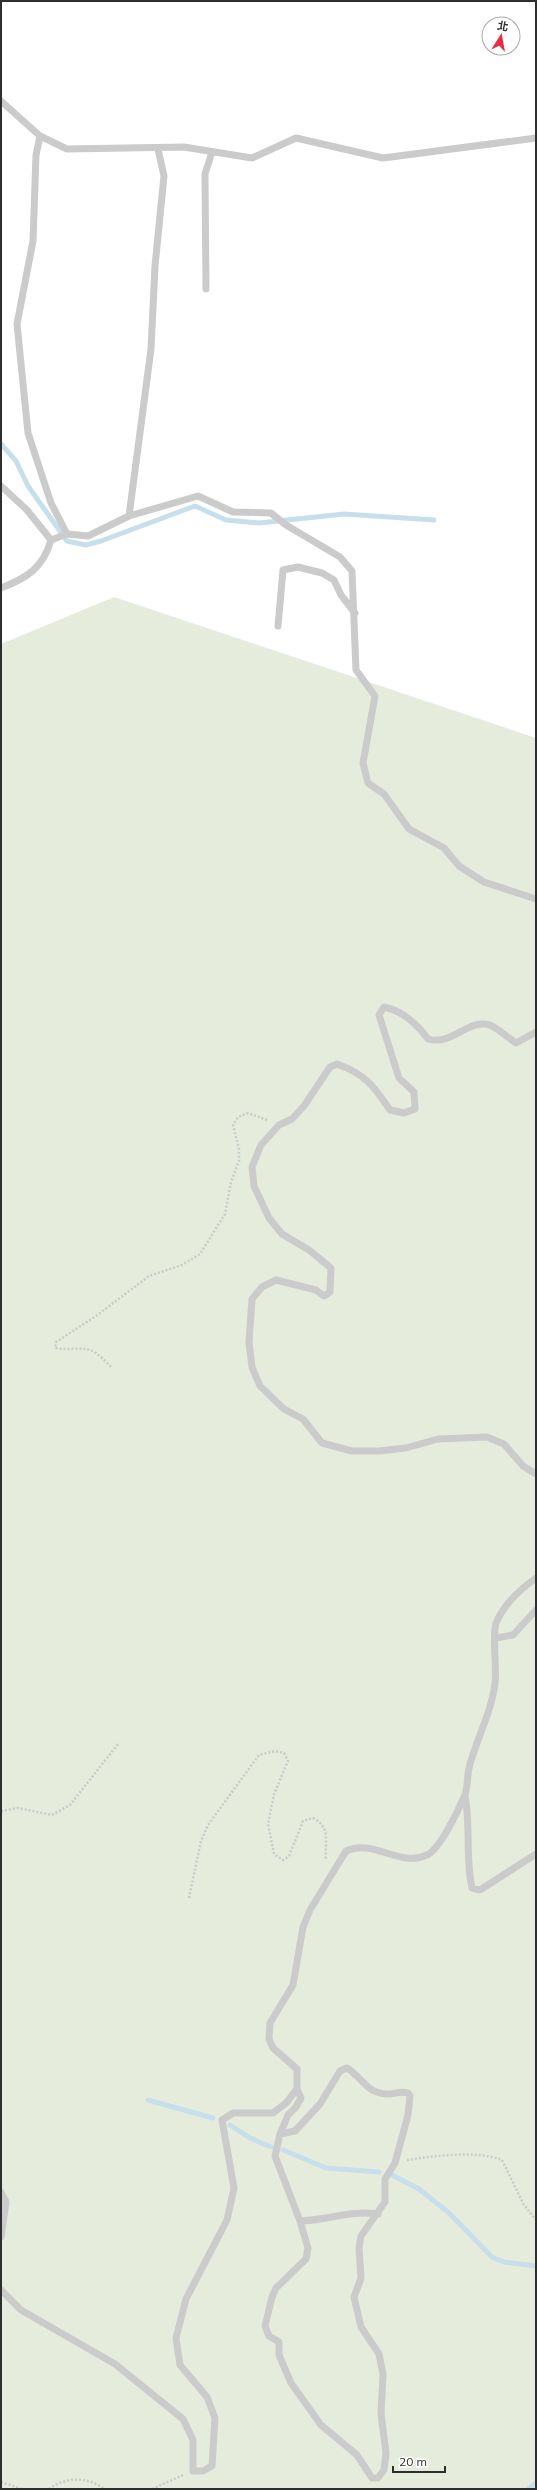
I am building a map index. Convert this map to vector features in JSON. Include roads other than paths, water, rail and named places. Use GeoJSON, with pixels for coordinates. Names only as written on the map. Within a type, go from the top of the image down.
{"type":"FeatureCollection","features":[{"type":"Feature","properties":{"kind":"lane"},"geometry":{"type":"LineString","coordinates":[[1,101],[40,136],[67,149],[184,148],[252,158],[296,138],[383,158],[536,138]]}},
{"type":"Feature","properties":{"kind":"lane"},"geometry":{"type":"LineString","coordinates":[[40,136],[36,155],[33,241],[17,324],[28,433],[51,503],[67,534]]}},
{"type":"Feature","properties":{"kind":"lane"},"geometry":{"type":"LineString","coordinates":[[129,516],[151,349],[155,266],[164,176],[158,149]]}},
{"type":"Feature","properties":{"kind":"lane"},"geometry":{"type":"LineString","coordinates":[[206,289],[205,174],[212,152]]}},
{"type":"Feature","properties":{"kind":"lane"},"geometry":{"type":"LineString","coordinates":[[1,486],[27,510],[51,540]]}},
{"type":"Feature","properties":{"kind":"lane"},"geometry":{"type":"LineString","coordinates":[[51,540],[67,534],[88,536],[129,516],[198,496],[233,512],[271,513],[286,525],[340,557],[352,571],[355,613],[356,670],[375,696],[363,763],[368,783],[384,794],[409,828],[444,848],[459,866],[484,882],[536,899]]}},
{"type":"Feature","properties":{"kind":"lane"},"geometry":{"type":"LineString","coordinates":[[1,588],[20,580],[37,568],[46,555],[51,540]]}},
{"type":"Feature","properties":{"kind":"lane"},"geometry":{"type":"LineString","coordinates":[[278,626],[283,570],[298,567],[322,573],[334,580],[341,595],[355,613]]}},
{"type":"Feature","properties":{"kind":"lane"},"geometry":{"type":"LineString","coordinates":[[536,1032],[516,1044],[490,1026],[477,1024],[438,1042],[428,1040],[419,1028],[397,1009],[384,1007],[379,1015],[399,1078],[414,1092],[415,1109],[404,1112],[390,1110],[375,1087],[356,1071],[337,1064],[330,1067],[304,1106],[292,1119],[279,1125],[258,1150],[252,1167],[254,1186],[269,1218],[282,1234],[309,1250],[331,1268],[330,1292],[324,1296],[316,1290],[276,1280],[262,1287],[252,1299],[249,1342],[252,1367],[260,1386],[284,1409],[303,1419],[322,1443],[352,1451],[379,1452],[406,1448],[438,1439],[487,1437],[504,1444],[523,1466],[536,1474]]}},
{"type":"Feature","properties":{"kind":"lane"},"geometry":{"type":"LineString","coordinates":[[280,2134],[295,2131],[320,2104],[340,2071],[347,2068],[371,2090],[387,2095],[400,2091],[408,2093],[410,2096],[408,2116],[395,2162],[385,2179],[385,2202],[362,2236],[359,2248],[361,2278],[354,2296],[361,2327],[380,2354],[384,2374],[381,2414],[386,2453],[384,2470],[378,2478],[372,2478],[357,2455],[321,2425],[290,2383],[279,2356],[279,2342],[269,2336],[265,2326],[276,2288],[306,2259],[308,2248],[300,2221],[275,2156],[280,2134],[288,2115],[296,2107],[301,2098],[297,2089],[297,2069],[273,2048],[270,2039],[270,2023],[293,1986],[303,1927],[310,1910],[346,1851],[355,1847],[371,1847],[396,1857],[413,1859],[427,1855],[436,1849],[465,1796],[470,1768],[495,1684],[496,1624],[517,1591],[536,1578]]}},
{"type":"Feature","properties":{"kind":"lane"},"geometry":{"type":"LineString","coordinates":[[496,1638],[513,1635],[536,1610]]}},
{"type":"Feature","properties":{"kind":"lane"},"geometry":{"type":"LineString","coordinates":[[465,1796],[469,1818],[469,1874],[472,1888],[480,1890],[536,1854]]}},
{"type":"Feature","properties":{"kind":"lane"},"geometry":{"type":"LineString","coordinates":[[1,2290],[21,2310],[116,2364],[183,2419],[194,2440],[193,2471],[203,2471],[212,2466],[215,2418],[207,2397],[180,2365],[176,2338],[186,2299],[227,2220],[234,2188],[222,2120],[233,2113],[273,2113],[286,2103],[297,2089]]}},
{"type":"Feature","properties":{"kind":"lane"},"geometry":{"type":"LineString","coordinates":[[1,2192],[6,2202],[1,2237]]}},
{"type":"Feature","properties":{"kind":"lane"},"geometry":{"type":"LineString","coordinates":[[300,2221],[315,2220],[359,2212],[378,2214]]}},
{"type":"Feature","properties":{"kind":"waterway"},"geometry":{"type":"LineString","coordinates":[[1,444],[16,461],[28,486],[67,541],[86,545],[101,541],[195,506],[226,520],[259,523],[344,514],[434,520]]}},
{"type":"Feature","properties":{"kind":"waterway"},"geometry":{"type":"LineString","coordinates":[[148,2100],[213,2118]]}},
{"type":"Feature","properties":{"kind":"waterway"},"geometry":{"type":"LineString","coordinates":[[230,2125],[250,2138],[271,2147]]}},
{"type":"Feature","properties":{"kind":"waterway"},"geometry":{"type":"LineString","coordinates":[[283,2150],[326,2168],[379,2172]]}},
{"type":"Feature","properties":{"kind":"waterway"},"geometry":{"type":"LineString","coordinates":[[392,2175],[419,2189],[449,2213],[492,2257],[504,2262],[536,2266]]}},
{"type":"Feature","properties":{"kind":"waterway"},"geometry":{"type":"LineString","coordinates":[[528,2489],[536,2483]]}}]}
